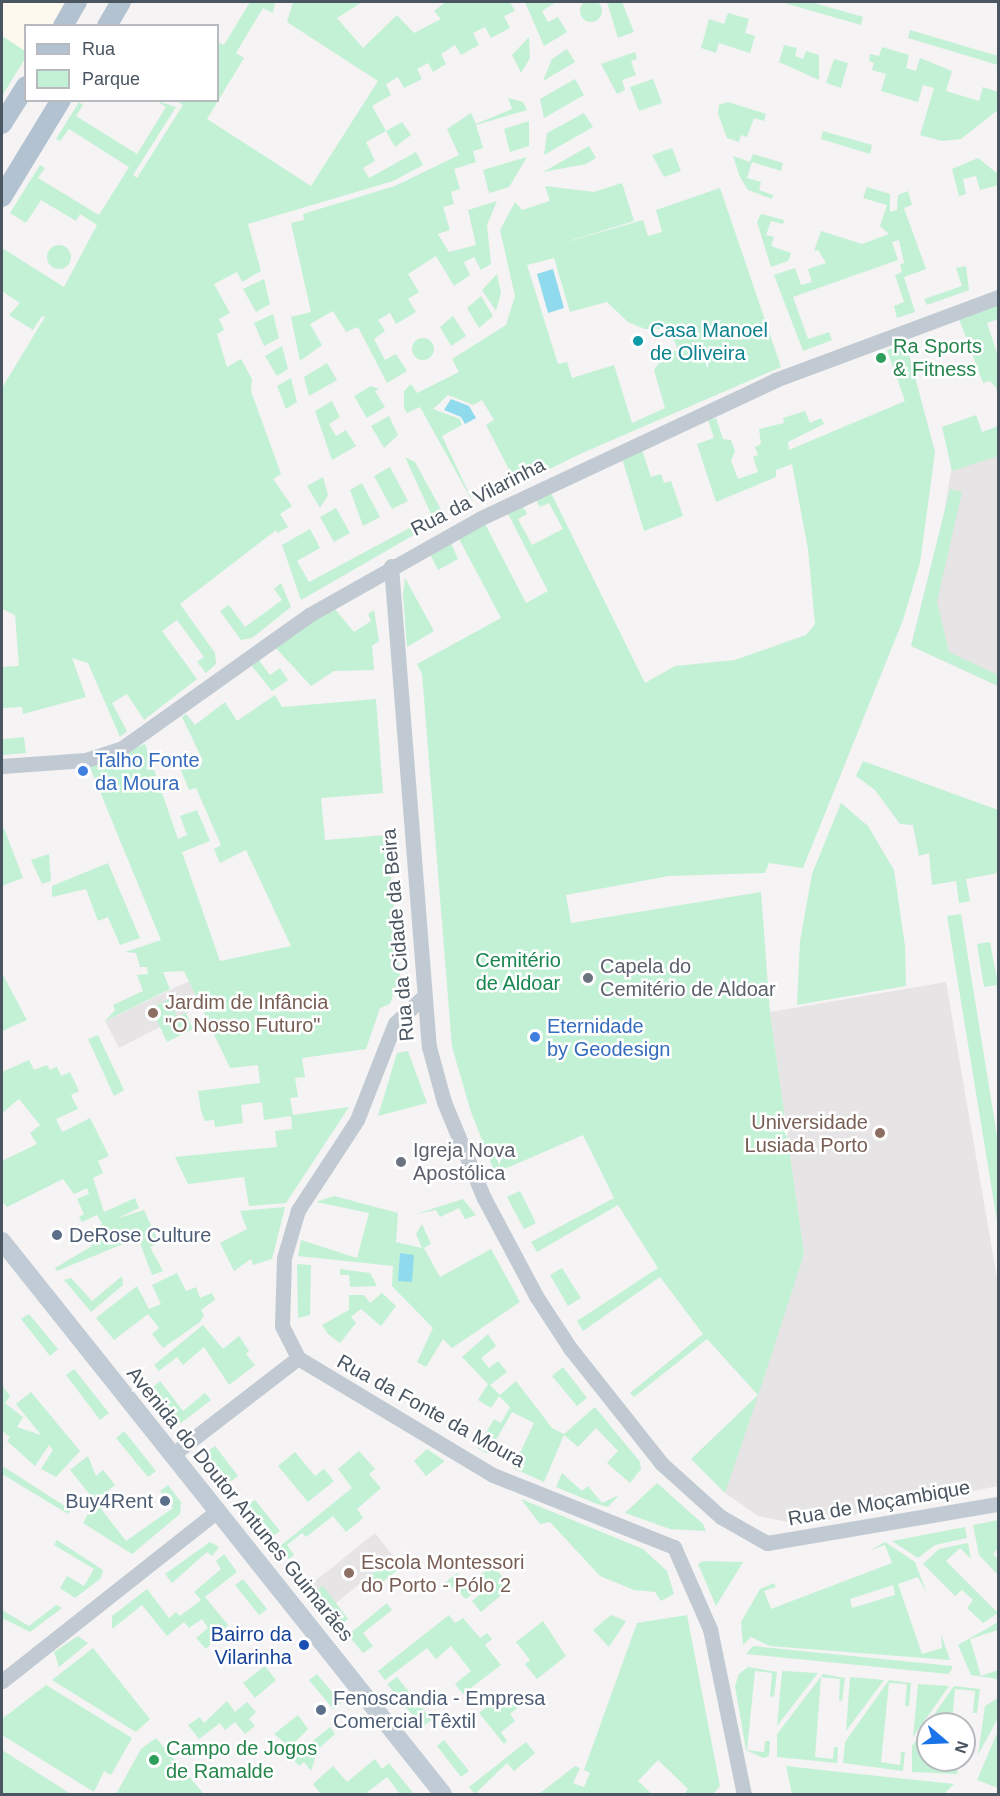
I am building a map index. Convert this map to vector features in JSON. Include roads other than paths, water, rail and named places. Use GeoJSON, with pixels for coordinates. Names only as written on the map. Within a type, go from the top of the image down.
{"type":"FeatureCollection","features":[{"type":"Feature","properties":{"kind":"main road"},"geometry":{"type":"LineString","coordinates":[[64,24],[77,2]]}},
{"type":"Feature","properties":{"kind":"main road"},"geometry":{"type":"LineString","coordinates":[[107,24],[121,2]]}},
{"type":"Feature","properties":{"kind":"main road"},"geometry":{"type":"LineString","coordinates":[[2,124],[24,89]]}},
{"type":"Feature","properties":{"kind":"main road"},"geometry":{"type":"LineString","coordinates":[[2,197],[60,102]]}},
{"type":"Feature","properties":{"kind":"main road","name":"Avenida do Doutor Antunes Guimarães"},"geometry":{"type":"LineString","coordinates":[[2,1241],[444,1794]]}},
{"type":"Feature","properties":{"kind":"street","name":"Rua da Vilarinha"},"geometry":{"type":"LineString","coordinates":[[2,766],[86,760],[122,748],[241,660],[391,566],[621,448],[759,387],[999,297]]}},
{"type":"Feature","properties":{"kind":"street","name":"Rua da Cidade da Beira"},"geometry":{"type":"LineString","coordinates":[[391,566],[422,999],[444,1102],[484,1198],[536,1296],[570,1348],[661,1463],[721,1517],[766,1544]]}},
{"type":"Feature","properties":{"kind":"street"},"geometry":{"type":"LineString","coordinates":[[172,1455],[298,1358],[282,1326],[279,1302],[293,1223],[312,1183],[357,1120],[394,1023],[422,999]]}},
{"type":"Feature","properties":{"kind":"street","name":"Rua da Fonte da Moura"},"geometry":{"type":"LineString","coordinates":[[298,1358],[493,1475],[674,1547],[710,1629],[744,1794]]}},
{"type":"Feature","properties":{"kind":"street","name":"Rua de Moçambique"},"geometry":{"type":"LineString","coordinates":[[766,1544],[999,1504]]}},
{"type":"Feature","properties":{"kind":"street"},"geometry":{"type":"LineString","coordinates":[[2,1681],[217,1511]]}},
{"type":"Feature","properties":{"kind":"water"},"geometry":{"type":"Polygon","coordinates":[[[553,269],[564,308],[548,313],[537,274],[553,269]]]}},
{"type":"Feature","properties":{"kind":"water"},"geometry":{"type":"Polygon","coordinates":[[[451,399],[469,406],[476,418],[465,424],[461,417],[444,410],[451,399]]]}},
{"type":"Feature","properties":{"kind":"water"},"geometry":{"type":"Polygon","coordinates":[[[400,1253],[414,1255],[412,1282],[398,1281],[400,1253]]]}},
{"type":"Feature","properties":{"kind":"place","name":"Casa Manoel de Oliveira"},"geometry":{"type":"Point","coordinates":[638,341]}},
{"type":"Feature","properties":{"kind":"place","name":"Ra Sports & Fitness"},"geometry":{"type":"Point","coordinates":[881,358]}},
{"type":"Feature","properties":{"kind":"place","name":"Talho Fonte da Moura"},"geometry":{"type":"Point","coordinates":[83,771]}},
{"type":"Feature","properties":{"kind":"place","name":"Capela do Cemitério de Aldoar"},"geometry":{"type":"Point","coordinates":[588,978]}},
{"type":"Feature","properties":{"kind":"place","name":"Jardim de Infância \"O Nosso Futuro\""},"geometry":{"type":"Point","coordinates":[153,1013]}},
{"type":"Feature","properties":{"kind":"place","name":"Eternidade by Geodesign"},"geometry":{"type":"Point","coordinates":[535,1037]}},
{"type":"Feature","properties":{"kind":"place","name":"Universidade Lusiada Porto"},"geometry":{"type":"Point","coordinates":[880,1133]}},
{"type":"Feature","properties":{"kind":"place","name":"Igreja Nova Apostólica"},"geometry":{"type":"Point","coordinates":[401,1162]}},
{"type":"Feature","properties":{"kind":"place","name":"DeRose Culture"},"geometry":{"type":"Point","coordinates":[57,1235]}},
{"type":"Feature","properties":{"kind":"place","name":"Buy4Rent"},"geometry":{"type":"Point","coordinates":[165,1501]}},
{"type":"Feature","properties":{"kind":"place","name":"Escola Montessori do Porto - Pólo 2"},"geometry":{"type":"Point","coordinates":[349,1573]}},
{"type":"Feature","properties":{"kind":"place","name":"Bairro da Vilarinha"},"geometry":{"type":"Point","coordinates":[304,1645]}},
{"type":"Feature","properties":{"kind":"place","name":"Fenoscandia - Empresa Comercial Têxtil"},"geometry":{"type":"Point","coordinates":[321,1710]}},
{"type":"Feature","properties":{"kind":"place","name":"Campo de Jogos de Ramalde"},"geometry":{"type":"Point","coordinates":[154,1760]}},
{"type":"Feature","properties":{"kind":"park label","name":"Cemitério de Aldoar"},"geometry":{"type":"Point","coordinates":[518,972]}}]}
